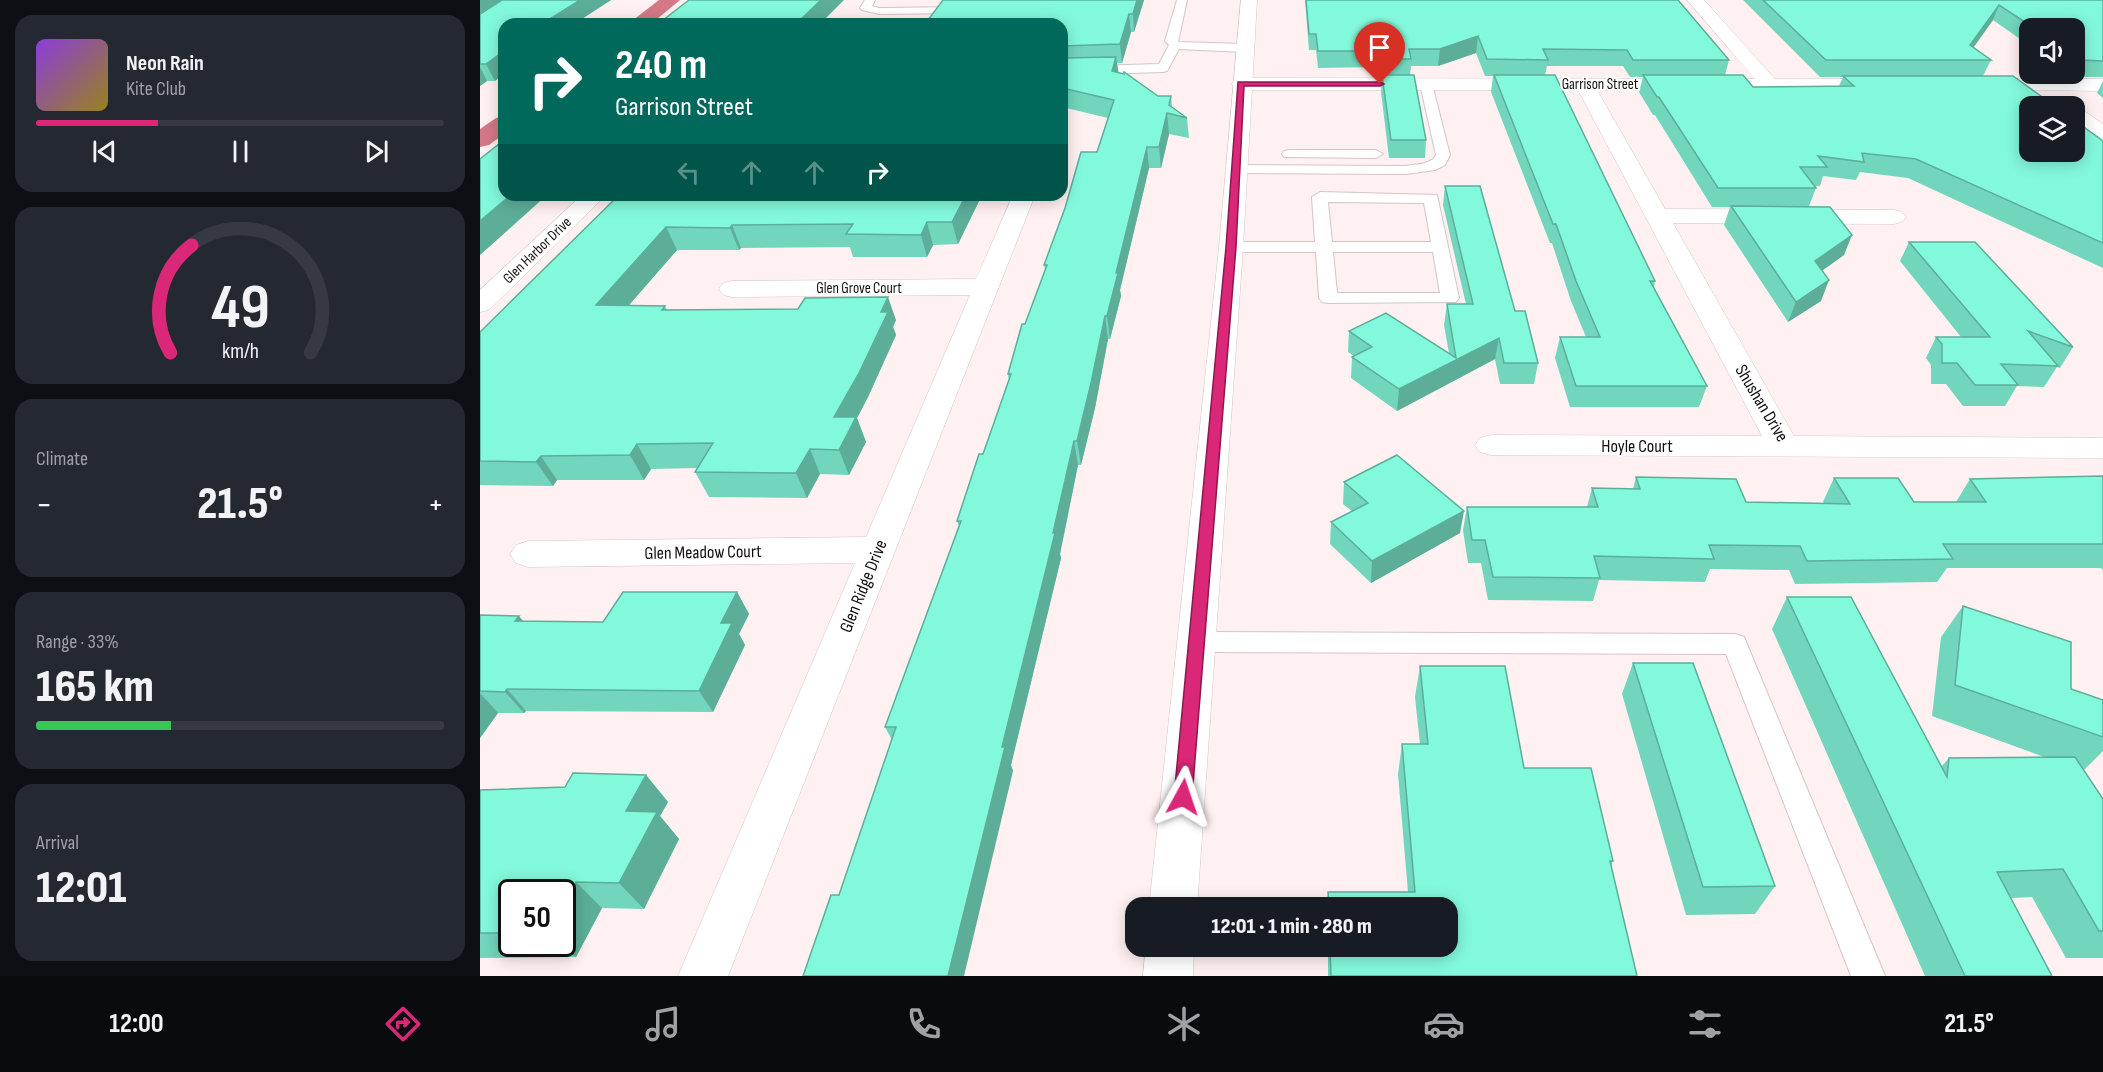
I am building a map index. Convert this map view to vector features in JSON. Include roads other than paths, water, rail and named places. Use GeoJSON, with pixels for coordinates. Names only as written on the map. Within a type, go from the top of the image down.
{"type":"FeatureCollection","features":[{"type":"Feature","properties":{"kind":"street"},"geometry":{"type":"LineString","coordinates":[[1174,897],[1231,247],[1248,0]]}},
{"type":"Feature","properties":{"kind":"street"},"geometry":{"type":"LineString","coordinates":[[1695,0],[1768,84]]}},
{"type":"Feature","properties":{"kind":"street","name":"Garrison Street"},"geometry":{"type":"LineString","coordinates":[[1241,84],[1908,85]]}},
{"type":"Feature","properties":{"kind":"street","name":"Shushan Drive"},"geometry":{"type":"LineString","coordinates":[[1584,84],[1784,447],[2103,448]]}},
{"type":"Feature","properties":{"kind":"street"},"geometry":{"type":"LineString","coordinates":[[1966,85],[2103,85]]}},
{"type":"Feature","properties":{"kind":"street"},"geometry":{"type":"LineString","coordinates":[[2036,85],[2052,96]]}},
{"type":"Feature","properties":{"kind":"street"},"geometry":{"type":"LineString","coordinates":[[2085,121],[2103,134]]}},
{"type":"Feature","properties":{"kind":"street","name":"Glen Harbor Drive"},"geometry":{"type":"LineString","coordinates":[[480,304],[589,201]]}},
{"type":"Feature","properties":{"kind":"street","name":"Glen Ridge Drive"},"geometry":{"type":"LineString","coordinates":[[703,976],[1022,201]]}},
{"type":"Feature","properties":{"kind":"street"},"geometry":{"type":"LineString","coordinates":[[1656,216],[1894,217]]}},
{"type":"Feature","properties":{"kind":"street","name":"Glen Grove Court"},"geometry":{"type":"LineString","coordinates":[[732,289],[986,287]]}},
{"type":"Feature","properties":{"kind":"street","name":"Hoyle Court"},"geometry":{"type":"LineString","coordinates":[[1491,445],[1784,447]]}},
{"type":"Feature","properties":{"kind":"street","name":"Glen Meadow Court"},"geometry":{"type":"LineString","coordinates":[[528,554],[878,550]]}},
{"type":"Feature","properties":{"kind":"street"},"geometry":{"type":"LineString","coordinates":[[1167,976],[1169,957]]}},
{"type":"Feature","properties":{"kind":"lane"},"geometry":{"type":"LineString","coordinates":[[870,0],[866,8],[879,11],[972,10]]}},
{"type":"Feature","properties":{"kind":"lane"},"geometry":{"type":"LineString","coordinates":[[1182,0],[1171,41],[1175,45],[1244,48]]}},
{"type":"Feature","properties":{"kind":"lane"},"geometry":{"type":"LineString","coordinates":[[1068,71],[1163,68],[1175,45]]}},
{"type":"Feature","properties":{"kind":"lane"},"geometry":{"type":"LineString","coordinates":[[1236,162],[1385,171],[1430,167],[1440,162],[1443,155],[1426,84]]}},
{"type":"Feature","properties":{"kind":"lane"},"geometry":{"type":"LineString","coordinates":[[1236,162],[1376,154]]}},
{"type":"Feature","properties":{"kind":"lane"},"geometry":{"type":"LineString","coordinates":[[1320,197],[1431,198],[1450,298],[1328,298],[1324,247],[1320,197]]}},
{"type":"Feature","properties":{"kind":"lane"},"geometry":{"type":"LineString","coordinates":[[1231,247],[1440,247]]}},
{"type":"Feature","properties":{"kind":"lane"},"geometry":{"type":"LineString","coordinates":[[1196,642],[1735,644],[1868,976]]}},
{"type":"Feature","properties":{"kind":"waterway"},"geometry":{"type":"LineString","coordinates":[[646,18],[671,0]]}},
{"type":"Feature","properties":{"kind":"waterway"},"geometry":{"type":"LineString","coordinates":[[480,140],[498,127]]}}]}
